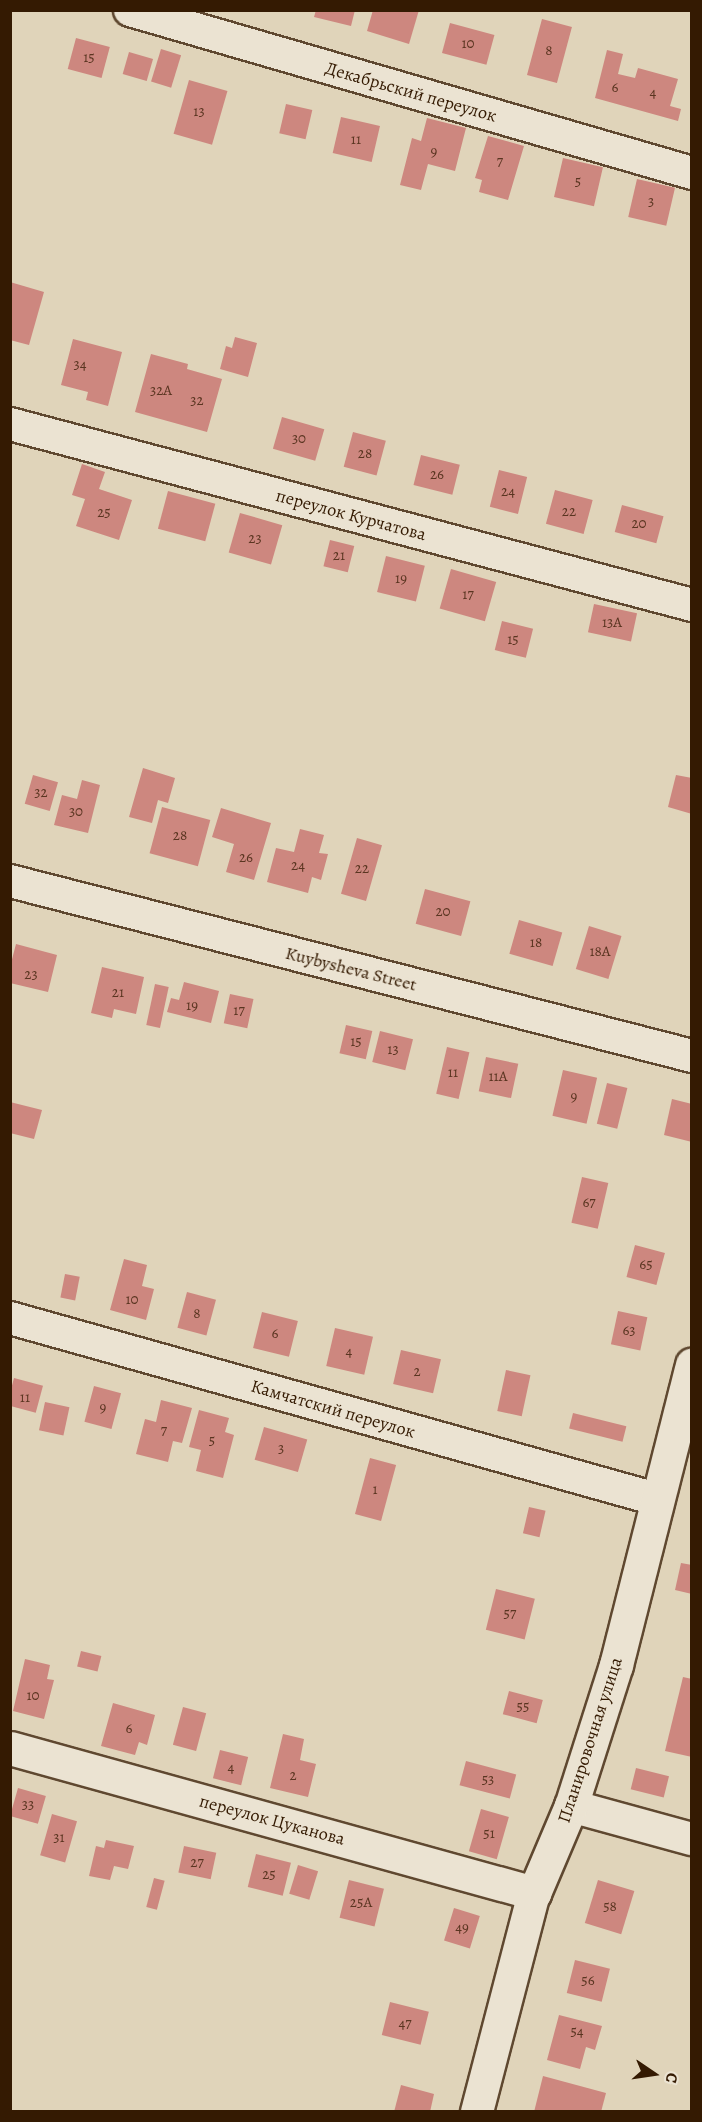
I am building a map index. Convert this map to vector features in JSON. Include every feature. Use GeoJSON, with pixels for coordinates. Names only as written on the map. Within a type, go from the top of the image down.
{"type":"FeatureCollection","features":[{"type":"Feature","properties":{"kind":"main road","name":"Планировочная улица"},"geometry":{"type":"LineString","coordinates":[[534,1893],[571,1806],[616,1665],[656,1499],[692,1364]]}},
{"type":"Feature","properties":{"kind":"main road","name":"переулок Цуканова"},"geometry":{"type":"LineString","coordinates":[[10,1748],[534,1893]]}},
{"type":"Feature","properties":{"kind":"street","name":"Декабрьский переулок"},"geometry":{"type":"LineString","coordinates":[[130,10],[692,173]]}},
{"type":"Feature","properties":{"kind":"street","name":"переулок Курчатова"},"geometry":{"type":"LineString","coordinates":[[10,424],[692,605]]}},
{"type":"Feature","properties":{"kind":"street","name":"Kuybysheva Street"},"geometry":{"type":"LineString","coordinates":[[10,881],[692,1056]]}},
{"type":"Feature","properties":{"kind":"street","name":"Камчатский переулок"},"geometry":{"type":"LineString","coordinates":[[10,1318],[656,1499]]}},
{"type":"Feature","properties":{"kind":"street"},"geometry":{"type":"LineString","coordinates":[[571,1806],[692,1839]]}},
{"type":"Feature","properties":{"kind":"street","name":"Планировочная улица"},"geometry":{"type":"LineString","coordinates":[[477,2112],[534,1893]]}},
{"type":"Feature","properties":{"kind":"building"},"geometry":{"type":"Polygon","coordinates":[[[316,10],[355,10],[351,26],[314,17],[316,10]]]}},
{"type":"Feature","properties":{"kind":"building"},"geometry":{"type":"Polygon","coordinates":[[[373,10],[419,10],[409,44],[367,31],[373,10]]]}},
{"type":"Feature","properties":{"kind":"building"},"geometry":{"type":"Polygon","coordinates":[[[542,19],[572,27],[557,83],[527,75],[542,19]]]}},
{"type":"Feature","properties":{"kind":"building"},"geometry":{"type":"Polygon","coordinates":[[[450,23],[494,35],[486,65],[442,53],[450,23]]]}},
{"type":"Feature","properties":{"kind":"building"},"geometry":{"type":"Polygon","coordinates":[[[76,38],[110,47],[102,78],[68,69],[76,38]]]}},
{"type":"Feature","properties":{"kind":"building"},"geometry":{"type":"Polygon","coordinates":[[[161,49],[181,55],[171,88],[151,82],[161,49]]]}},
{"type":"Feature","properties":{"kind":"building"},"geometry":{"type":"Polygon","coordinates":[[[607,50],[623,54],[618,74],[635,78],[638,68],[678,79],[670,106],[681,109],[678,121],[595,98],[607,50]]]}},
{"type":"Feature","properties":{"kind":"building"},"geometry":{"type":"Polygon","coordinates":[[[129,52],[153,59],[147,81],[123,74],[129,52]]]}},
{"type":"Feature","properties":{"kind":"building"},"geometry":{"type":"Polygon","coordinates":[[[189,80],[227,91],[212,145],[174,134],[189,80]]]}},
{"type":"Feature","properties":{"kind":"building"},"geometry":{"type":"Polygon","coordinates":[[[286,104],[312,110],[306,139],[279,133],[286,104]]]}},
{"type":"Feature","properties":{"kind":"building"},"geometry":{"type":"Polygon","coordinates":[[[341,117],[380,126],[372,162],[333,153],[341,117]]]}},
{"type":"Feature","properties":{"kind":"building"},"geometry":{"type":"Polygon","coordinates":[[[427,118],[466,128],[455,171],[428,164],[421,190],[400,185],[412,138],[421,141],[427,118]]]}},
{"type":"Feature","properties":{"kind":"building"},"geometry":{"type":"Polygon","coordinates":[[[488,136],[524,146],[508,200],[479,192],[482,180],[475,178],[488,136]]]}},
{"type":"Feature","properties":{"kind":"building"},"geometry":{"type":"Polygon","coordinates":[[[563,158],[603,167],[594,206],[554,197],[563,158]]]}},
{"type":"Feature","properties":{"kind":"building"},"geometry":{"type":"Polygon","coordinates":[[[637,179],[675,188],[666,226],[628,217],[637,179]]]}},
{"type":"Feature","properties":{"kind":"building"},"geometry":{"type":"Polygon","coordinates":[[[10,282],[44,292],[29,345],[10,340],[10,282]]]}},
{"type":"Feature","properties":{"kind":"building"},"geometry":{"type":"Polygon","coordinates":[[[235,337],[257,343],[248,377],[220,369],[226,346],[232,348],[235,337]]]}},
{"type":"Feature","properties":{"kind":"building"},"geometry":{"type":"Polygon","coordinates":[[[73,339],[122,352],[108,406],[86,400],[88,392],[61,385],[73,339]]]}},
{"type":"Feature","properties":{"kind":"building"},"geometry":{"type":"Polygon","coordinates":[[[151,354],[188,364],[187,369],[222,379],[207,432],[135,412],[151,354]]]}},
{"type":"Feature","properties":{"kind":"building"},"geometry":{"type":"Polygon","coordinates":[[[282,417],[324,429],[315,461],[273,449],[282,417]]]}},
{"type":"Feature","properties":{"kind":"building"},"geometry":{"type":"Polygon","coordinates":[[[353,432],[386,441],[377,476],[344,467],[353,432]]]}},
{"type":"Feature","properties":{"kind":"building"},"geometry":{"type":"Polygon","coordinates":[[[421,455],[460,465],[452,495],[414,485],[421,455]]]}},
{"type":"Feature","properties":{"kind":"building"},"geometry":{"type":"Polygon","coordinates":[[[82,464],[105,472],[99,489],[132,500],[119,540],[76,526],[85,499],[72,495],[82,464]]]}},
{"type":"Feature","properties":{"kind":"building"},"geometry":{"type":"Polygon","coordinates":[[[499,470],[527,477],[518,514],[490,507],[499,470]]]}},
{"type":"Feature","properties":{"kind":"building"},"geometry":{"type":"Polygon","coordinates":[[[555,490],[593,500],[584,534],[546,524],[555,490]]]}},
{"type":"Feature","properties":{"kind":"building"},"geometry":{"type":"Polygon","coordinates":[[[168,491],[215,504],[205,541],[158,529],[168,491]]]}},
{"type":"Feature","properties":{"kind":"building"},"geometry":{"type":"Polygon","coordinates":[[[622,505],[664,516],[656,543],[615,532],[622,505]]]}},
{"type":"Feature","properties":{"kind":"building"},"geometry":{"type":"Polygon","coordinates":[[[240,513],[282,525],[271,565],[229,552],[240,513]]]}},
{"type":"Feature","properties":{"kind":"building"},"geometry":{"type":"Polygon","coordinates":[[[330,540],[354,546],[348,572],[323,566],[330,540]]]}},
{"type":"Feature","properties":{"kind":"building"},"geometry":{"type":"Polygon","coordinates":[[[386,556],[425,566],[416,602],[377,592],[386,556]]]}},
{"type":"Feature","properties":{"kind":"building"},"geometry":{"type":"Polygon","coordinates":[[[451,569],[496,582],[485,621],[440,608],[451,569]]]}},
{"type":"Feature","properties":{"kind":"building"},"geometry":{"type":"Polygon","coordinates":[[[594,604],[637,613],[631,642],[588,632],[594,604]]]}},
{"type":"Feature","properties":{"kind":"building"},"geometry":{"type":"Polygon","coordinates":[[[502,621],[533,629],[526,658],[495,650],[502,621]]]}},
{"type":"Feature","properties":{"kind":"building"},"geometry":{"type":"Polygon","coordinates":[[[143,768],[175,778],[168,803],[158,800],[152,823],[129,817],[143,768]]]}},
{"type":"Feature","properties":{"kind":"building"},"geometry":{"type":"Polygon","coordinates":[[[33,775],[58,782],[50,811],[25,804],[33,775]]]}},
{"type":"Feature","properties":{"kind":"building"},"geometry":{"type":"Polygon","coordinates":[[[676,775],[692,778],[692,814],[668,807],[676,775]]]}},
{"type":"Feature","properties":{"kind":"building"},"geometry":{"type":"Polygon","coordinates":[[[82,780],[100,785],[88,833],[54,825],[62,795],[77,799],[82,780]]]}},
{"type":"Feature","properties":{"kind":"building"},"geometry":{"type":"Polygon","coordinates":[[[162,807],[210,820],[198,866],[150,853],[162,807]]]}},
{"type":"Feature","properties":{"kind":"building"},"geometry":{"type":"Polygon","coordinates":[[[221,808],[271,823],[254,880],[226,872],[234,844],[212,837],[221,808]]]}},
{"type":"Feature","properties":{"kind":"building"},"geometry":{"type":"Polygon","coordinates":[[[300,829],[324,835],[319,853],[328,854],[321,880],[312,877],[308,893],[267,882],[276,848],[294,852],[300,829]]]}},
{"type":"Feature","properties":{"kind":"building"},"geometry":{"type":"Polygon","coordinates":[[[357,838],[382,845],[366,901],[341,894],[357,838]]]}},
{"type":"Feature","properties":{"kind":"building"},"geometry":{"type":"Polygon","coordinates":[[[425,889],[470,901],[461,936],[416,924],[425,889]]]}},
{"type":"Feature","properties":{"kind":"building"},"geometry":{"type":"Polygon","coordinates":[[[519,920],[562,932],[553,966],[509,954],[519,920]]]}},
{"type":"Feature","properties":{"kind":"building"},"geometry":{"type":"Polygon","coordinates":[[[589,926],[622,936],[608,979],[576,969],[589,926]]]}},
{"type":"Feature","properties":{"kind":"building"},"geometry":{"type":"Polygon","coordinates":[[[16,944],[57,955],[48,992],[10,983],[10,967],[16,944]]]}},
{"type":"Feature","properties":{"kind":"building"},"geometry":{"type":"Polygon","coordinates":[[[102,967],[144,977],[136,1014],[114,1009],[112,1018],[91,1013],[102,967]]]}},
{"type":"Feature","properties":{"kind":"building"},"geometry":{"type":"Polygon","coordinates":[[[184,982],[219,991],[211,1023],[167,1012],[171,998],[179,1000],[184,982]]]}},
{"type":"Feature","properties":{"kind":"building"},"geometry":{"type":"Polygon","coordinates":[[[155,984],[169,987],[160,1028],[146,1025],[155,984]]]}},
{"type":"Feature","properties":{"kind":"building"},"geometry":{"type":"Polygon","coordinates":[[[230,994],[253,999],[247,1028],[224,1023],[230,994]]]}},
{"type":"Feature","properties":{"kind":"building"},"geometry":{"type":"Polygon","coordinates":[[[346,1025],[372,1031],[366,1059],[339,1053],[346,1025]]]}},
{"type":"Feature","properties":{"kind":"building"},"geometry":{"type":"Polygon","coordinates":[[[380,1031],[413,1039],[405,1070],[372,1062],[380,1031]]]}},
{"type":"Feature","properties":{"kind":"building"},"geometry":{"type":"Polygon","coordinates":[[[447,1047],[469,1052],[459,1099],[436,1094],[447,1047]]]}},
{"type":"Feature","properties":{"kind":"building"},"geometry":{"type":"Polygon","coordinates":[[[486,1057],[518,1064],[511,1098],[479,1091],[486,1057]]]}},
{"type":"Feature","properties":{"kind":"building"},"geometry":{"type":"Polygon","coordinates":[[[563,1070],[597,1078],[587,1124],[552,1116],[563,1070]]]}},
{"type":"Feature","properties":{"kind":"building"},"geometry":{"type":"Polygon","coordinates":[[[607,1083],[627,1088],[617,1129],[597,1124],[607,1083]]]}},
{"type":"Feature","properties":{"kind":"building"},"geometry":{"type":"Polygon","coordinates":[[[672,1099],[692,1104],[692,1142],[664,1135],[672,1099]]]}},
{"type":"Feature","properties":{"kind":"building"},"geometry":{"type":"Polygon","coordinates":[[[10,1102],[42,1110],[34,1139],[10,1133],[10,1102]]]}},
{"type":"Feature","properties":{"kind":"building"},"geometry":{"type":"Polygon","coordinates":[[[582,1177],[608,1183],[598,1229],[571,1223],[582,1177]]]}},
{"type":"Feature","properties":{"kind":"building"},"geometry":{"type":"Polygon","coordinates":[[[635,1245],[665,1253],[656,1285],[626,1277],[635,1245]]]}},
{"type":"Feature","properties":{"kind":"building"},"geometry":{"type":"Polygon","coordinates":[[[124,1259],[147,1265],[142,1286],[154,1289],[146,1320],[110,1310],[124,1259]]]}},
{"type":"Feature","properties":{"kind":"building"},"geometry":{"type":"Polygon","coordinates":[[[65,1274],[80,1277],[75,1300],[60,1298],[65,1274]]]}},
{"type":"Feature","properties":{"kind":"building"},"geometry":{"type":"Polygon","coordinates":[[[187,1292],[216,1300],[206,1336],[177,1328],[187,1292]]]}},
{"type":"Feature","properties":{"kind":"building"},"geometry":{"type":"Polygon","coordinates":[[[618,1311],[647,1317],[640,1350],[611,1344],[618,1311]]]}},
{"type":"Feature","properties":{"kind":"building"},"geometry":{"type":"Polygon","coordinates":[[[262,1312],[298,1321],[289,1357],[253,1348],[262,1312]]]}},
{"type":"Feature","properties":{"kind":"building"},"geometry":{"type":"Polygon","coordinates":[[[335,1328],[373,1337],[364,1375],[326,1366],[335,1328]]]}},
{"type":"Feature","properties":{"kind":"building"},"geometry":{"type":"Polygon","coordinates":[[[401,1350],[441,1359],[433,1393],[393,1384],[401,1350]]]}},
{"type":"Feature","properties":{"kind":"building"},"geometry":{"type":"Polygon","coordinates":[[[506,1370],[530,1375],[522,1416],[497,1411],[506,1370]]]}},
{"type":"Feature","properties":{"kind":"building"},"geometry":{"type":"Polygon","coordinates":[[[14,1378],[43,1386],[36,1413],[10,1406],[10,1393],[14,1378]]]}},
{"type":"Feature","properties":{"kind":"building"},"geometry":{"type":"Polygon","coordinates":[[[94,1386],[121,1393],[111,1429],[84,1422],[94,1386]]]}},
{"type":"Feature","properties":{"kind":"building"},"geometry":{"type":"Polygon","coordinates":[[[161,1400],[192,1408],[182,1443],[173,1441],[168,1462],[136,1454],[145,1419],[156,1422],[161,1400]]]}},
{"type":"Feature","properties":{"kind":"building"},"geometry":{"type":"Polygon","coordinates":[[[45,1402],[69,1407],[63,1436],[39,1430],[45,1402]]]}},
{"type":"Feature","properties":{"kind":"building"},"geometry":{"type":"Polygon","coordinates":[[[199,1410],[229,1418],[225,1432],[234,1435],[223,1478],[196,1471],[201,1450],[189,1447],[199,1410]]]}},
{"type":"Feature","properties":{"kind":"building"},"geometry":{"type":"Polygon","coordinates":[[[573,1413],[626,1426],[622,1442],[569,1429],[573,1413]]]}},
{"type":"Feature","properties":{"kind":"building"},"geometry":{"type":"Polygon","coordinates":[[[264,1427],[307,1439],[298,1472],[255,1460],[264,1427]]]}},
{"type":"Feature","properties":{"kind":"building"},"geometry":{"type":"Polygon","coordinates":[[[370,1458],[396,1465],[381,1521],[355,1514],[370,1458]]]}},
{"type":"Feature","properties":{"kind":"building"},"geometry":{"type":"Polygon","coordinates":[[[529,1507],[546,1511],[539,1537],[523,1533],[529,1507]]]}},
{"type":"Feature","properties":{"kind":"building"},"geometry":{"type":"Polygon","coordinates":[[[681,1563],[692,1565],[692,1594],[675,1590],[681,1563]]]}},
{"type":"Feature","properties":{"kind":"building"},"geometry":{"type":"Polygon","coordinates":[[[496,1589],[535,1599],[525,1639],[486,1630],[496,1589]]]}},
{"type":"Feature","properties":{"kind":"building"},"geometry":{"type":"Polygon","coordinates":[[[81,1651],[101,1656],[98,1672],[77,1667],[81,1651]]]}},
{"type":"Feature","properties":{"kind":"building"},"geometry":{"type":"Polygon","coordinates":[[[25,1659],[50,1665],[47,1679],[54,1680],[44,1719],[13,1711],[25,1659]]]}},
{"type":"Feature","properties":{"kind":"building"},"geometry":{"type":"Polygon","coordinates":[[[683,1677],[692,1679],[692,1757],[665,1751],[683,1677]]]}},
{"type":"Feature","properties":{"kind":"building"},"geometry":{"type":"Polygon","coordinates":[[[509,1691],[543,1700],[537,1723],[503,1714],[509,1691]]]}},
{"type":"Feature","properties":{"kind":"building"},"geometry":{"type":"Polygon","coordinates":[[[113,1703],[155,1715],[147,1745],[139,1742],[135,1755],[101,1746],[113,1703]]]}},
{"type":"Feature","properties":{"kind":"building"},"geometry":{"type":"Polygon","coordinates":[[[183,1707],[206,1713],[196,1751],[173,1745],[183,1707]]]}},
{"type":"Feature","properties":{"kind":"building"},"geometry":{"type":"Polygon","coordinates":[[[283,1734],[304,1739],[300,1760],[316,1764],[308,1797],[270,1788],[283,1734]]]}},
{"type":"Feature","properties":{"kind":"building"},"geometry":{"type":"Polygon","coordinates":[[[220,1750],[248,1757],[241,1785],[213,1778],[220,1750]]]}},
{"type":"Feature","properties":{"kind":"building"},"geometry":{"type":"Polygon","coordinates":[[[466,1761],[516,1774],[510,1799],[460,1785],[466,1761]]]}},
{"type":"Feature","properties":{"kind":"building"},"geometry":{"type":"Polygon","coordinates":[[[636,1768],[669,1776],[664,1798],[631,1789],[636,1768]]]}},
{"type":"Feature","properties":{"kind":"building"},"geometry":{"type":"Polygon","coordinates":[[[18,1788],[46,1796],[38,1824],[10,1816],[18,1788]]]}},
{"type":"Feature","properties":{"kind":"building"},"geometry":{"type":"Polygon","coordinates":[[[481,1809],[509,1817],[497,1859],[469,1851],[481,1809]]]}},
{"type":"Feature","properties":{"kind":"building"},"geometry":{"type":"Polygon","coordinates":[[[52,1814],[77,1821],[65,1863],[40,1855],[52,1814]]]}},
{"type":"Feature","properties":{"kind":"building"},"geometry":{"type":"Polygon","coordinates":[[[106,1840],[134,1846],[128,1869],[114,1866],[110,1880],[89,1876],[96,1846],[104,1848],[106,1840]]]}},
{"type":"Feature","properties":{"kind":"building"},"geometry":{"type":"Polygon","coordinates":[[[184,1846],[216,1853],[211,1879],[178,1872],[184,1846]]]}},
{"type":"Feature","properties":{"kind":"building"},"geometry":{"type":"Polygon","coordinates":[[[256,1854],[291,1863],[283,1896],[248,1887],[256,1854]]]}},
{"type":"Feature","properties":{"kind":"building"},"geometry":{"type":"Polygon","coordinates":[[[298,1865],[318,1871],[309,1900],[289,1894],[298,1865]]]}},
{"type":"Feature","properties":{"kind":"building"},"geometry":{"type":"Polygon","coordinates":[[[154,1878],[165,1881],[157,1910],[146,1907],[154,1878]]]}},
{"type":"Feature","properties":{"kind":"building"},"geometry":{"type":"Polygon","coordinates":[[[349,1880],[384,1889],[374,1927],[340,1918],[349,1880]]]}},
{"type":"Feature","properties":{"kind":"building"},"geometry":{"type":"Polygon","coordinates":[[[598,1880],[634,1891],[621,1934],[585,1923],[598,1880]]]}},
{"type":"Feature","properties":{"kind":"building"},"geometry":{"type":"Polygon","coordinates":[[[454,1908],[480,1916],[470,1948],[444,1941],[454,1908]]]}},
{"type":"Feature","properties":{"kind":"building"},"geometry":{"type":"Polygon","coordinates":[[[575,1960],[610,1969],[602,2002],[567,1993],[575,1960]]]}},
{"type":"Feature","properties":{"kind":"building"},"geometry":{"type":"Polygon","coordinates":[[[390,2002],[429,2012],[421,2045],[382,2035],[390,2002]]]}},
{"type":"Feature","properties":{"kind":"building"},"geometry":{"type":"Polygon","coordinates":[[[559,2015],[602,2026],[595,2050],[586,2047],[580,2069],[547,2060],[559,2015]]]}},
{"type":"Feature","properties":{"kind":"building"},"geometry":{"type":"Polygon","coordinates":[[[543,2076],[606,2093],[601,2112],[534,2112],[543,2076]]]}},
{"type":"Feature","properties":{"kind":"building"},"geometry":{"type":"Polygon","coordinates":[[[401,2085],[434,2094],[430,2112],[394,2112],[401,2085]]]}}]}
